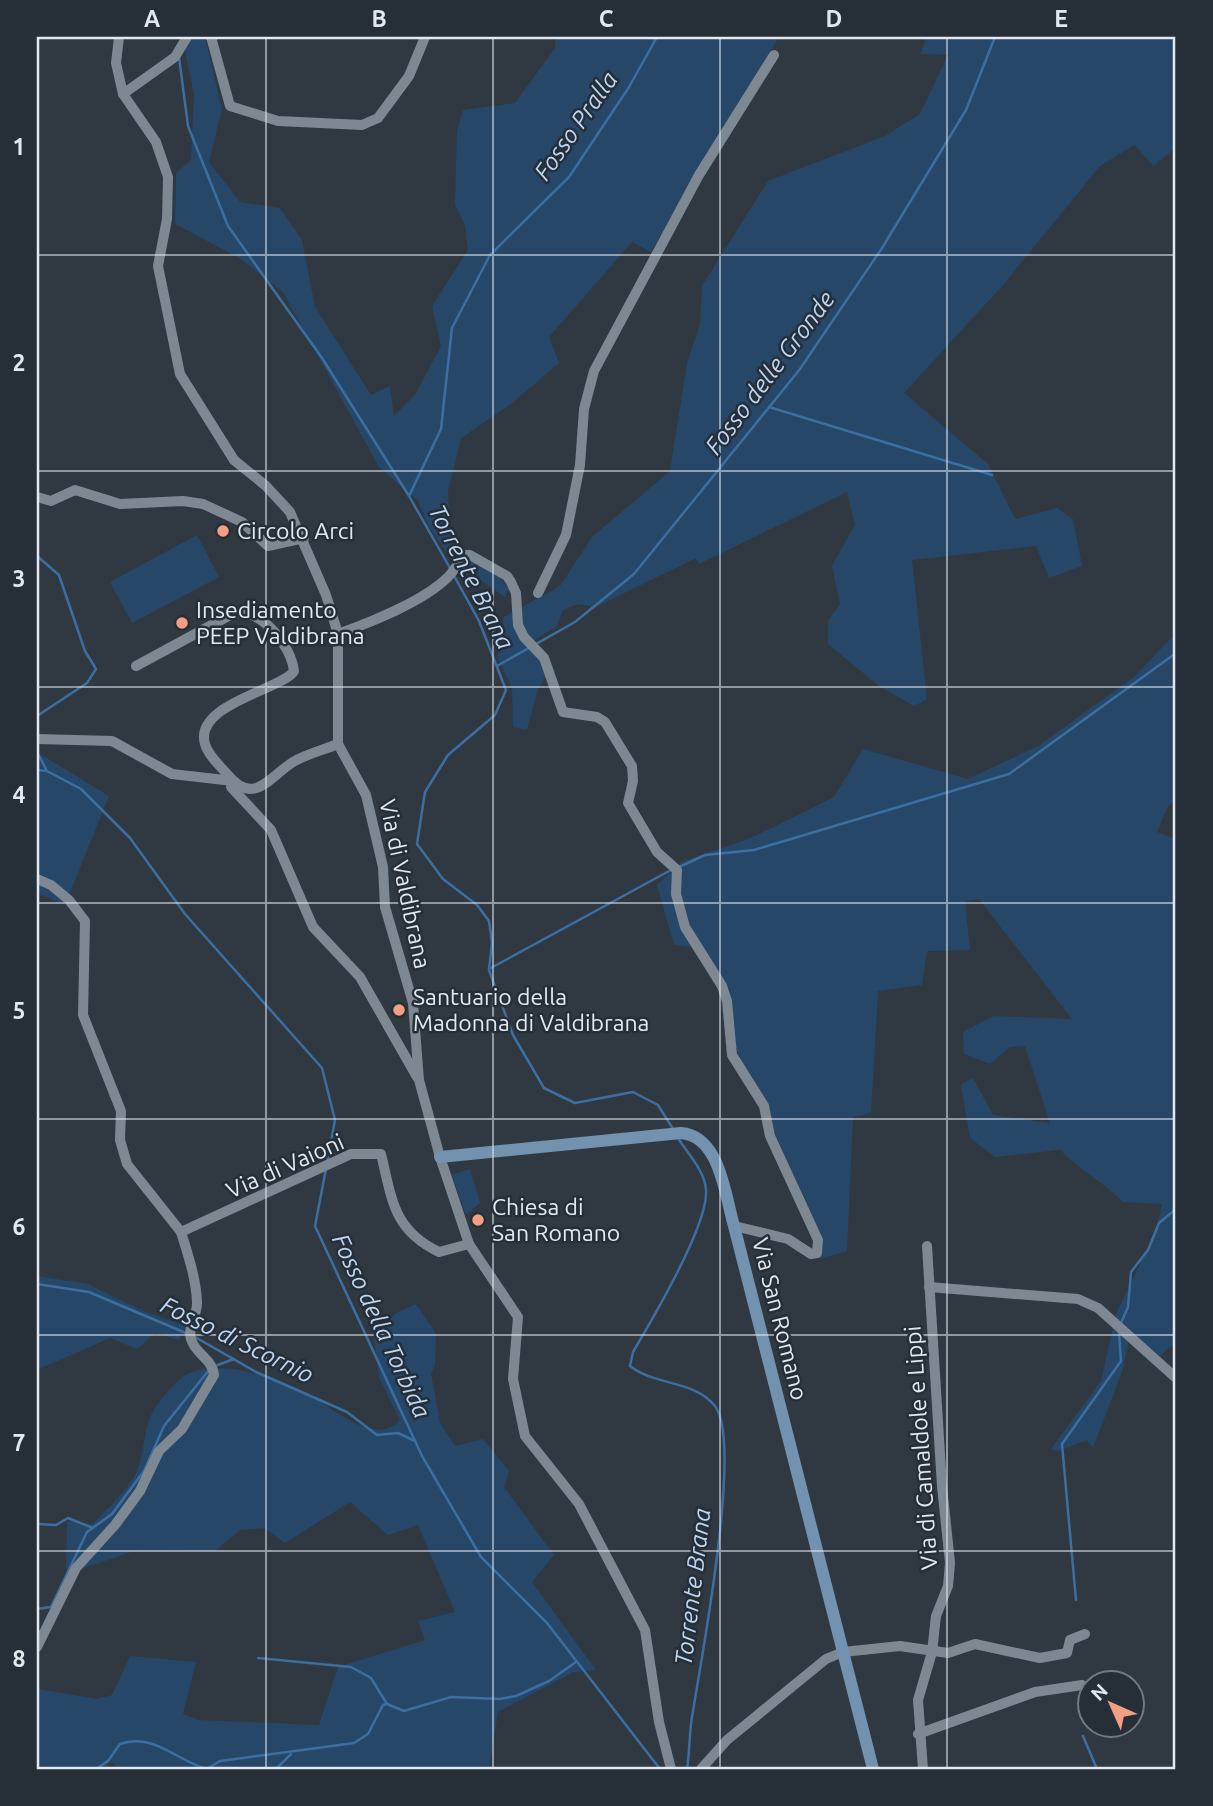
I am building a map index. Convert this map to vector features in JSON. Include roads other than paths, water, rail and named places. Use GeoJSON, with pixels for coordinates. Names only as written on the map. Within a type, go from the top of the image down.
{"type":"FeatureCollection","features":[{"type":"Feature","properties":{"kind":"street","name":"Via di Valdibrana"},"geometry":{"type":"LineString","coordinates":[[119,37],[116,63],[123,94],[156,142],[168,177],[167,219],[158,266],[180,374],[234,460],[282,502],[304,538],[338,634],[338,744],[366,795],[383,867],[386,907],[413,1003],[419,1080],[440,1157],[469,1244],[518,1317],[513,1379],[525,1436],[579,1504],[645,1630],[659,1722],[671,1769]]}},
{"type":"Feature","properties":{"kind":"street"},"geometry":{"type":"LineString","coordinates":[[123,94],[175,57],[187,37]]}},
{"type":"Feature","properties":{"kind":"street"},"geometry":{"type":"LineString","coordinates":[[211,37],[230,106],[278,121],[362,125],[378,118],[408,76],[425,37]]}},
{"type":"Feature","properties":{"kind":"street"},"geometry":{"type":"LineString","coordinates":[[538,593],[566,535],[580,465],[584,410],[593,370],[699,175],[774,55]]}},
{"type":"Feature","properties":{"kind":"street"},"geometry":{"type":"LineString","coordinates":[[37,496],[51,502],[75,490],[120,504],[183,501],[203,503],[242,522],[268,546],[304,538]]}},
{"type":"Feature","properties":{"kind":"street"},"geometry":{"type":"LineString","coordinates":[[338,634],[365,624],[437,586],[456,569],[465,555],[478,559],[507,576],[516,593],[518,625],[524,637],[544,658],[563,712],[597,717],[605,722],[632,766],[633,781],[628,803],[646,838],[673,866],[676,894],[685,927],[722,986],[727,1001],[732,1055],[764,1105],[770,1136],[818,1240],[817,1253],[811,1254],[788,1239],[734,1226]]}},
{"type":"Feature","properties":{"kind":"street","name":"Via di Valdibrana"},"geometry":{"type":"LineString","coordinates":[[136,666],[237,612],[255,619],[281,636],[292,659],[293,675],[240,698],[224,710],[206,731],[205,746],[229,782],[271,830],[313,928],[360,977],[419,1080]]}},
{"type":"Feature","properties":{"kind":"street"},"geometry":{"type":"LineString","coordinates":[[37,739],[112,741],[172,774],[229,782],[244,789],[256,788],[296,760],[338,744]]}},
{"type":"Feature","properties":{"kind":"street"},"geometry":{"type":"LineString","coordinates":[[37,879],[51,885],[69,900],[85,921],[83,1015],[121,1111],[120,1140],[127,1164],[181,1232],[195,1281],[198,1306],[189,1335],[192,1343],[213,1364],[215,1375],[182,1429],[159,1451],[140,1491],[115,1525],[76,1568],[37,1647]]}},
{"type":"Feature","properties":{"kind":"street","name":"Via San Romano"},"geometry":{"type":"LineString","coordinates":[[440,1157],[681,1133],[697,1136],[708,1147],[734,1226],[873,1769]]}},
{"type":"Feature","properties":{"kind":"street","name":"Via di Vaioni"},"geometry":{"type":"LineString","coordinates":[[181,1232],[351,1154],[381,1154],[396,1213],[418,1242],[439,1252],[469,1244]]}},
{"type":"Feature","properties":{"kind":"street","name":"Via di Camaldole e Lippi"},"geometry":{"type":"LineString","coordinates":[[923,1769],[918,1734],[918,1700],[932,1653],[936,1616],[948,1586],[950,1563],[942,1486],[927,1246]]}},
{"type":"Feature","properties":{"kind":"street"},"geometry":{"type":"LineString","coordinates":[[929,1287],[1079,1299],[1098,1308],[1176,1378]]}},
{"type":"Feature","properties":{"kind":"street"},"geometry":{"type":"LineString","coordinates":[[701,1769],[727,1740],[826,1659],[843,1652],[901,1646],[932,1653],[951,1653],[964,1645],[975,1644],[1049,1658],[1067,1653],[1070,1640],[1085,1634]]}},
{"type":"Feature","properties":{"kind":"street"},"geometry":{"type":"LineString","coordinates":[[918,1734],[1035,1692],[1076,1686]]}},
{"type":"Feature","properties":{"kind":"waterway","name":"Fosso Pralla"},"geometry":{"type":"LineString","coordinates":[[409,496],[441,429],[452,328],[490,255],[569,177],[629,87],[657,37]]}},
{"type":"Feature","properties":{"kind":"waterway","name":"Fosso delle Gronde"},"geometry":{"type":"LineString","coordinates":[[497,666],[575,622],[634,574],[800,369],[882,248],[966,110],[995,37]]}},
{"type":"Feature","properties":{"kind":"waterway","name":"Torrente Brana"},"geometry":{"type":"LineString","coordinates":[[179,57],[188,126],[228,226],[322,358],[409,496],[450,568]]}},
{"type":"Feature","properties":{"kind":"waterway"},"geometry":{"type":"LineString","coordinates":[[769,407],[992,475]]}},
{"type":"Feature","properties":{"kind":"waterway"},"geometry":{"type":"LineString","coordinates":[[37,556],[59,575],[85,651],[96,669],[87,683],[37,716]]}},
{"type":"Feature","properties":{"kind":"waterway","name":"Torrente Brana"},"geometry":{"type":"LineString","coordinates":[[453,574],[479,621],[506,690],[495,715],[448,755],[425,792],[417,844],[443,879],[477,905],[489,921],[492,942],[489,970],[513,1035],[544,1088],[575,1103],[633,1092],[658,1105],[673,1129]]}},
{"type":"Feature","properties":{"kind":"waterway"},"geometry":{"type":"LineString","coordinates":[[677,868],[705,855],[754,850],[1009,774],[1176,653]]}},
{"type":"Feature","properties":{"kind":"waterway"},"geometry":{"type":"LineString","coordinates":[[37,752],[47,771]]}},
{"type":"Feature","properties":{"kind":"waterway","name":"Fosso della Torbida"},"geometry":{"type":"LineString","coordinates":[[37,770],[47,771],[81,789],[130,838],[185,914],[322,1068],[335,1120],[327,1163]]}},
{"type":"Feature","properties":{"kind":"waterway"},"geometry":{"type":"LineString","coordinates":[[489,969],[671,870]]}},
{"type":"Feature","properties":{"kind":"waterway","name":"Torrente Brana"},"geometry":{"type":"LineString","coordinates":[[678,1138],[703,1176],[705,1205],[689,1248],[633,1352],[630,1366],[707,1398],[715,1406],[722,1427],[724,1462],[718,1553],[692,1718],[687,1769]]}},
{"type":"Feature","properties":{"kind":"waterway","name":"Fosso della Torbida"},"geometry":{"type":"LineString","coordinates":[[326,1169],[315,1226],[422,1456],[481,1557],[547,1623],[660,1769]]}},
{"type":"Feature","properties":{"kind":"waterway"},"geometry":{"type":"LineString","coordinates":[[1121,1323],[1128,1307],[1131,1272],[1148,1250],[1159,1223],[1176,1209]]}},
{"type":"Feature","properties":{"kind":"waterway","name":"Fosso di Scornio"},"geometry":{"type":"LineString","coordinates":[[37,1284],[89,1292],[188,1334]]}},
{"type":"Feature","properties":{"kind":"waterway"},"geometry":{"type":"LineString","coordinates":[[1076,1600],[1062,1444],[1121,1361],[1119,1333]]}},
{"type":"Feature","properties":{"kind":"waterway","name":"Fosso di Scornio"},"geometry":{"type":"LineString","coordinates":[[195,1337],[256,1372],[347,1412],[377,1435],[398,1433],[415,1441]]}},
{"type":"Feature","properties":{"kind":"waterway"},"geometry":{"type":"LineString","coordinates":[[215,1366],[234,1359]]}},
{"type":"Feature","properties":{"kind":"waterway"},"geometry":{"type":"LineString","coordinates":[[37,1609],[51,1607],[87,1532],[112,1514],[144,1471],[164,1426],[209,1370]]}},
{"type":"Feature","properties":{"kind":"waterway"},"geometry":{"type":"LineString","coordinates":[[37,1524],[56,1525],[68,1518],[93,1528]]}},
{"type":"Feature","properties":{"kind":"waterway"},"geometry":{"type":"LineString","coordinates":[[258,1658],[351,1667],[371,1678],[387,1704],[404,1711],[451,1697],[500,1699],[516,1696],[549,1681],[576,1662]]}},
{"type":"Feature","properties":{"kind":"waterway"},"geometry":{"type":"LineString","coordinates":[[96,1769],[108,1761],[120,1744],[132,1741],[165,1749],[207,1769],[220,1761],[354,1743],[368,1734],[383,1705],[387,1704]]}},
{"type":"Feature","properties":{"kind":"waterway"},"geometry":{"type":"LineString","coordinates":[[1085,1740],[1097,1769]]}},
{"type":"Feature","properties":{"kind":"waterway"},"geometry":{"type":"LineString","coordinates":[[276,1769],[291,1754]]}},
{"type":"Feature","properties":{"kind":"place","name":"Circolo Arci"},"geometry":{"type":"Point","coordinates":[223,531]}},
{"type":"Feature","properties":{"kind":"place","name":"Insediamento PEEP Valdibrana"},"geometry":{"type":"Point","coordinates":[182,623]}},
{"type":"Feature","properties":{"kind":"place","name":"Santuario della Madonna di Valdibrana"},"geometry":{"type":"Point","coordinates":[399,1010]}},
{"type":"Feature","properties":{"kind":"place","name":"Chiesa di San Romano"},"geometry":{"type":"Point","coordinates":[478,1220]}}]}
